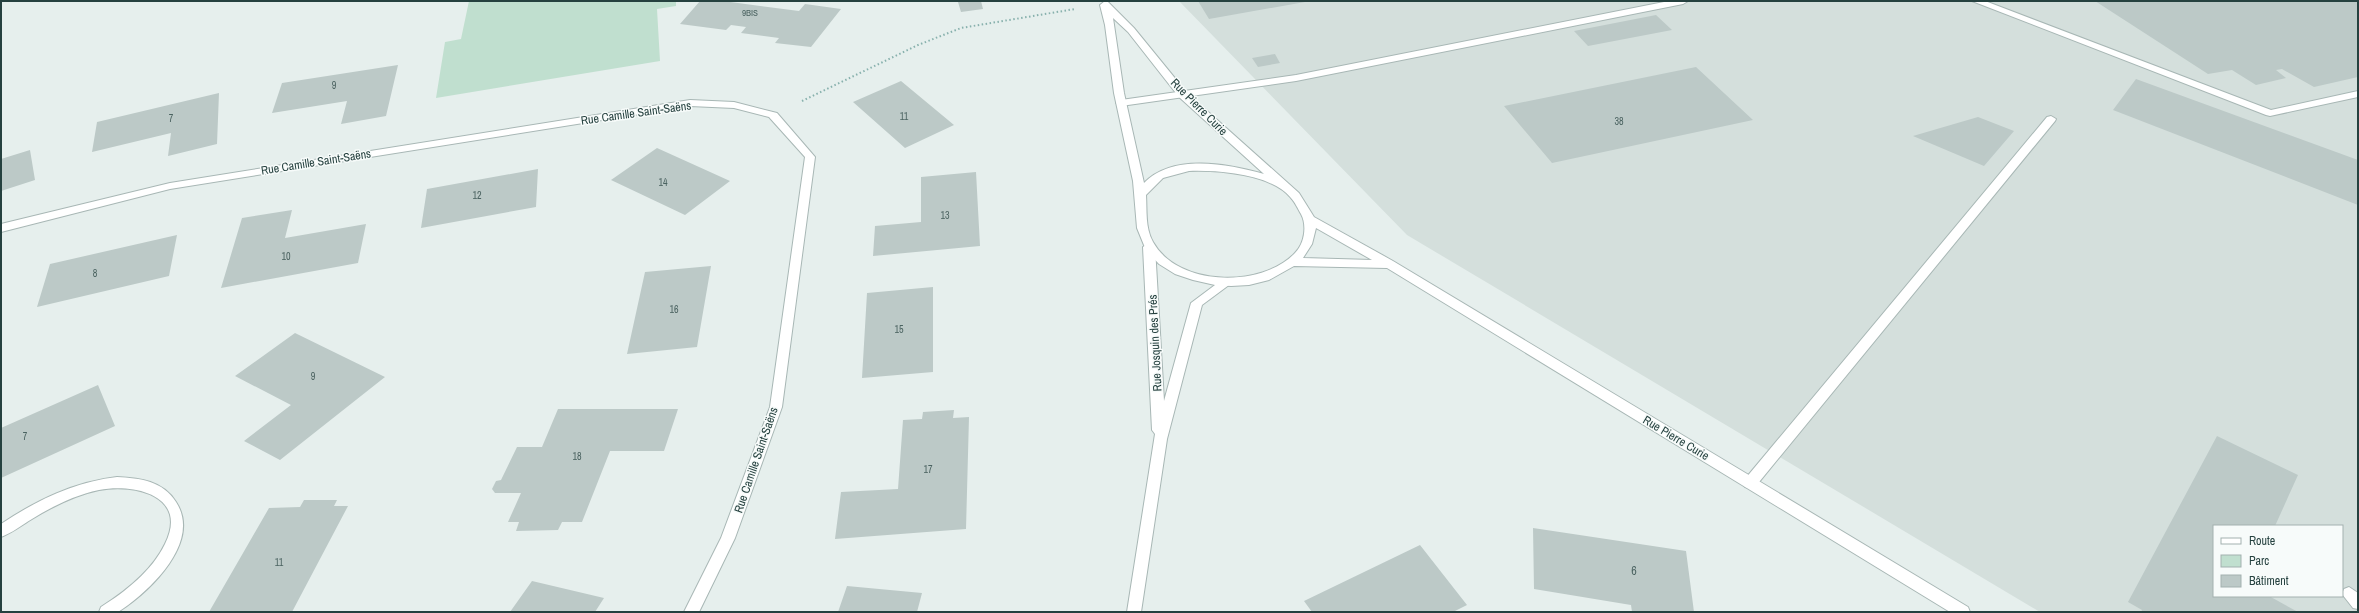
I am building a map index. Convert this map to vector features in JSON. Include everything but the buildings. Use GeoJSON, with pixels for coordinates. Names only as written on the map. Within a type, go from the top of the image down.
{"type":"FeatureCollection","features":[{"type":"Feature","properties":{"kind":"street"},"geometry":{"type":"LineString","coordinates":[[1121,103],[1296,78],[1683,1]]}},
{"type":"Feature","properties":{"kind":"street"},"geometry":{"type":"LineString","coordinates":[[1977,1],[2270,113],[2358,94]]}},
{"type":"Feature","properties":{"kind":"street"},"geometry":{"type":"LineString","coordinates":[[1104,3],[1121,103],[1140,194],[1143,232],[1150,247],[1162,261],[1180,272],[1202,280],[1227,282],[1252,280],[1275,273],[1294,262],[1305,249],[1311,234],[1310,220]]}},
{"type":"Feature","properties":{"kind":"street","name":"Rue Pierre Curie"},"geometry":{"type":"LineString","coordinates":[[1104,3],[1131,30],[1183,95],[1295,195],[1310,220],[1389,264],[1963,612]]}},
{"type":"Feature","properties":{"kind":"street","name":"Rue Camille Saint-Saëns"},"geometry":{"type":"LineString","coordinates":[[1,228],[170,186],[690,103],[734,105],[773,115],[810,157],[776,407],[728,538],[691,612]]}},
{"type":"Feature","properties":{"kind":"street"},"geometry":{"type":"LineString","coordinates":[[1750,483],[2051,119]]}},
{"type":"Feature","properties":{"kind":"street","name":"Rue Pierre Curie"},"geometry":{"type":"LineString","coordinates":[[1140,194],[1161,174],[1188,167],[1260,176],[1282,185]]}},
{"type":"Feature","properties":{"kind":"street","name":"Rue Josquin des Prés"},"geometry":{"type":"LineString","coordinates":[[1150,247],[1160,439]]}},
{"type":"Feature","properties":{"kind":"street"},"geometry":{"type":"LineString","coordinates":[[1294,262],[1389,264]]}},
{"type":"Feature","properties":{"kind":"street","name":"Rue Josquin des Prés"},"geometry":{"type":"LineString","coordinates":[[1134,612],[1160,439],[1198,303],[1227,282]]}},
{"type":"Feature","properties":{"kind":"street"},"geometry":{"type":"LineString","coordinates":[[1,531],[34,509],[76,492],[104,484],[135,483],[159,490],[174,505],[178,526],[169,552],[149,579],[118,605],[106,612]]}},
{"type":"Feature","properties":{"kind":"path"},"geometry":{"type":"LineString","coordinates":[[773,115],[918,45],[961,28],[1104,3]]}},
{"type":"Feature","properties":{"kind":"shaded area"},"geometry":{"type":"Polygon","coordinates":[[[1179,1],[2358,1],[2358,612],[2040,612],[1407,235],[1179,1]]]}},
{"type":"Feature","properties":{"kind":"green space"},"geometry":{"type":"Polygon","coordinates":[[[469,1],[676,1],[676,6],[657,9],[660,61],[436,98],[445,42],[461,39],[469,1]]]}}]}
